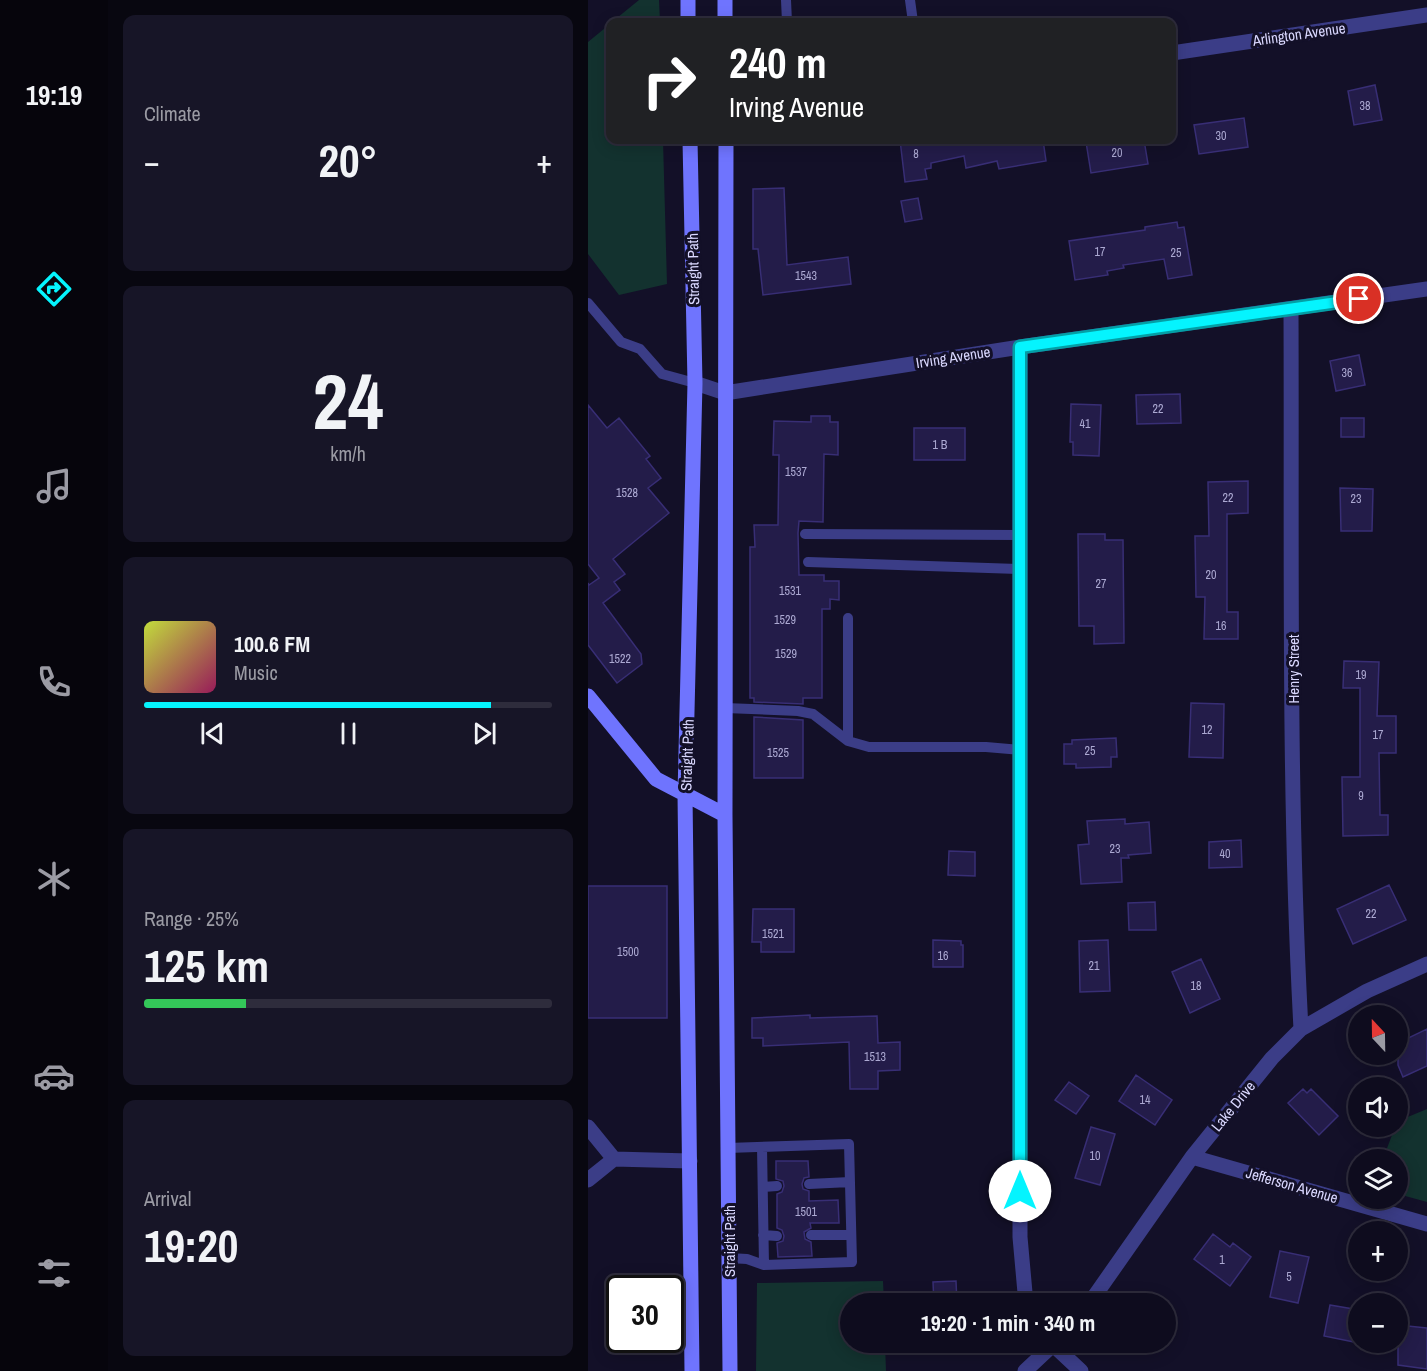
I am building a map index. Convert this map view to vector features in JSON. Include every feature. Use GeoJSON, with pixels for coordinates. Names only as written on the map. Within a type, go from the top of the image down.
{"type":"FeatureCollection","features":[{"type":"Feature","properties":{"kind":"main road"},"geometry":{"type":"LineString","coordinates":[[688,0],[688,18]]}},
{"type":"Feature","properties":{"kind":"main road"},"geometry":{"type":"LineString","coordinates":[[725,0],[725,18]]}},
{"type":"Feature","properties":{"kind":"main road","name":"Straight Path"},"geometry":{"type":"LineString","coordinates":[[690,144],[695,383],[686,794],[692,1371]]}},
{"type":"Feature","properties":{"kind":"main road","name":"Straight Path"},"geometry":{"type":"LineString","coordinates":[[726,144],[725,815],[730,1371]]}},
{"type":"Feature","properties":{"kind":"main road"},"geometry":{"type":"LineString","coordinates":[[588,696],[656,779],[725,815]]}},
{"type":"Feature","properties":{"kind":"street","name":"Arlington Avenue"},"geometry":{"type":"LineString","coordinates":[[1176,52],[1427,15]]}},
{"type":"Feature","properties":{"kind":"street","name":"Irving Avenue"},"geometry":{"type":"LineString","coordinates":[[695,383],[725,393],[1020,347],[1427,289]]}},
{"type":"Feature","properties":{"kind":"street","name":"Henry Street"},"geometry":{"type":"LineString","coordinates":[[1291,309],[1296,946],[1301,1029]]}},
{"type":"Feature","properties":{"kind":"street"},"geometry":{"type":"LineString","coordinates":[[1020,347],[1020,1237],[1025,1293]]}},
{"type":"Feature","properties":{"kind":"street","name":"Lake Drive"},"geometry":{"type":"LineString","coordinates":[[1097,1293],[1192,1156],[1272,1058],[1301,1029],[1367,991],[1427,964]]}},
{"type":"Feature","properties":{"kind":"street"},"geometry":{"type":"LineString","coordinates":[[588,1126],[614,1159]]}},
{"type":"Feature","properties":{"kind":"street","name":"Jefferson Avenue"},"geometry":{"type":"LineString","coordinates":[[1192,1156],[1427,1224]]}},
{"type":"Feature","properties":{"kind":"street"},"geometry":{"type":"LineString","coordinates":[[588,1180],[614,1159],[690,1161]]}},
{"type":"Feature","properties":{"kind":"street"},"geometry":{"type":"LineString","coordinates":[[1025,1371],[1044,1353]]}},
{"type":"Feature","properties":{"kind":"street"},"geometry":{"type":"LineString","coordinates":[[1063,1353],[1082,1371]]}},
{"type":"Feature","properties":{"kind":"lane"},"geometry":{"type":"LineString","coordinates":[[786,0],[787,18]]}},
{"type":"Feature","properties":{"kind":"lane"},"geometry":{"type":"LineString","coordinates":[[910,0],[912,18]]}},
{"type":"Feature","properties":{"kind":"lane"},"geometry":{"type":"LineString","coordinates":[[588,303],[621,342],[640,349],[662,374],[695,383]]}},
{"type":"Feature","properties":{"kind":"lane"},"geometry":{"type":"LineString","coordinates":[[806,534],[1020,535]]}},
{"type":"Feature","properties":{"kind":"lane"},"geometry":{"type":"LineString","coordinates":[[808,562],[1020,569]]}},
{"type":"Feature","properties":{"kind":"lane"},"geometry":{"type":"LineString","coordinates":[[848,618],[848,741]]}},
{"type":"Feature","properties":{"kind":"lane"},"geometry":{"type":"LineString","coordinates":[[725,708],[798,711],[813,714],[848,741],[869,747],[986,747],[1020,750]]}},
{"type":"Feature","properties":{"kind":"lane"},"geometry":{"type":"LineString","coordinates":[[728,1148],[849,1144],[852,1262],[764,1265],[747,1259],[729,1258]]}},
{"type":"Feature","properties":{"kind":"lane"},"geometry":{"type":"LineString","coordinates":[[762,1147],[764,1265]]}},
{"type":"Feature","properties":{"kind":"lane"},"geometry":{"type":"LineString","coordinates":[[809,1184],[850,1182]]}},
{"type":"Feature","properties":{"kind":"lane"},"geometry":{"type":"LineString","coordinates":[[762,1187],[777,1186]]}},
{"type":"Feature","properties":{"kind":"lane"},"geometry":{"type":"LineString","coordinates":[[763,1235],[777,1236]]}},
{"type":"Feature","properties":{"kind":"lane"},"geometry":{"type":"LineString","coordinates":[[811,1235],[851,1235]]}},
{"type":"Feature","properties":{"kind":"green space"},"geometry":{"type":"Polygon","coordinates":[[[639,0],[659,0],[660,18],[617,18],[639,0]]]}},
{"type":"Feature","properties":{"kind":"green space"},"geometry":{"type":"Polygon","coordinates":[[[606,27],[606,144],[663,144],[667,284],[619,295],[588,254],[588,42],[606,27]]]}},
{"type":"Feature","properties":{"kind":"green space"},"geometry":{"type":"Polygon","coordinates":[[[1427,1109],[1427,1202],[1408,1197],[1408,1149],[1387,1149],[1391,1137],[1408,1137],[1408,1117],[1427,1109]]]}},
{"type":"Feature","properties":{"kind":"green space"},"geometry":{"type":"Polygon","coordinates":[[[883,1281],[884,1293],[840,1293],[840,1353],[885,1353],[886,1371],[756,1371],[757,1283],[883,1281]]]}},
{"type":"Feature","properties":{"kind":"building"},"geometry":{"type":"Polygon","coordinates":[[[1375,85],[1382,120],[1354,125],[1348,91],[1375,85]]]}},
{"type":"Feature","properties":{"kind":"building"},"geometry":{"type":"Polygon","coordinates":[[[1244,118],[1248,147],[1199,154],[1194,125],[1244,118]]]}},
{"type":"Feature","properties":{"kind":"building"},"geometry":{"type":"Polygon","coordinates":[[[900,144],[1044,144],[1046,161],[999,169],[997,161],[966,168],[964,156],[931,163],[931,168],[925,169],[927,179],[905,182],[900,144]]]}},
{"type":"Feature","properties":{"kind":"building"},"geometry":{"type":"Polygon","coordinates":[[[1086,144],[1145,144],[1148,164],[1091,173],[1086,144]]]}},
{"type":"Feature","properties":{"kind":"building"},"geometry":{"type":"Polygon","coordinates":[[[784,188],[787,265],[848,257],[851,284],[763,295],[758,249],[753,249],[753,189],[784,188]]]}},
{"type":"Feature","properties":{"kind":"building"},"geometry":{"type":"Polygon","coordinates":[[[918,198],[922,219],[905,222],[901,201],[918,198]]]}},
{"type":"Feature","properties":{"kind":"building"},"geometry":{"type":"Polygon","coordinates":[[[1177,222],[1178,228],[1184,227],[1192,275],[1168,279],[1164,259],[1123,265],[1124,268],[1107,271],[1108,275],[1075,280],[1069,241],[1145,230],[1145,227],[1177,222]]]}},
{"type":"Feature","properties":{"kind":"building"},"geometry":{"type":"Polygon","coordinates":[[[1359,355],[1365,385],[1336,391],[1330,361],[1359,355]]]}},
{"type":"Feature","properties":{"kind":"building"},"geometry":{"type":"Polygon","coordinates":[[[1180,394],[1181,423],[1137,424],[1136,395],[1180,394]]]}},
{"type":"Feature","properties":{"kind":"building"},"geometry":{"type":"Polygon","coordinates":[[[1071,404],[1101,405],[1099,456],[1073,455],[1073,442],[1070,442],[1071,404]]]}},
{"type":"Feature","properties":{"kind":"building"},"geometry":{"type":"Polygon","coordinates":[[[588,405],[607,428],[619,418],[650,456],[646,459],[661,478],[648,488],[669,513],[613,559],[625,574],[614,582],[620,590],[603,603],[641,654],[642,664],[617,683],[588,645],[588,583],[589,585],[599,578],[588,564],[588,405]]]}},
{"type":"Feature","properties":{"kind":"building"},"geometry":{"type":"Polygon","coordinates":[[[811,416],[830,416],[830,422],[838,422],[838,455],[824,454],[823,522],[799,521],[798,533],[799,575],[824,575],[824,581],[839,581],[839,600],[830,599],[830,609],[822,609],[822,698],[803,698],[803,704],[754,702],[754,698],[750,698],[750,547],[755,547],[754,525],[778,525],[779,455],[773,455],[774,421],[811,422],[811,416]]]}},
{"type":"Feature","properties":{"kind":"building"},"geometry":{"type":"Polygon","coordinates":[[[1341,418],[1364,418],[1364,437],[1341,437],[1341,418]]]}},
{"type":"Feature","properties":{"kind":"building"},"geometry":{"type":"Polygon","coordinates":[[[914,428],[965,428],[965,460],[914,460],[914,428]]]}},
{"type":"Feature","properties":{"kind":"building"},"geometry":{"type":"Polygon","coordinates":[[[1248,481],[1248,513],[1227,514],[1227,612],[1238,612],[1238,639],[1204,639],[1205,597],[1196,597],[1195,536],[1209,536],[1208,482],[1248,481]]]}},
{"type":"Feature","properties":{"kind":"building"},"geometry":{"type":"Polygon","coordinates":[[[1340,488],[1373,489],[1372,531],[1341,531],[1340,488]]]}},
{"type":"Feature","properties":{"kind":"building"},"geometry":{"type":"Polygon","coordinates":[[[1078,534],[1105,534],[1105,540],[1123,540],[1124,643],[1094,644],[1094,626],[1079,626],[1078,534]]]}},
{"type":"Feature","properties":{"kind":"building"},"geometry":{"type":"Polygon","coordinates":[[[1344,661],[1379,662],[1377,716],[1396,716],[1396,753],[1379,753],[1380,815],[1388,815],[1388,835],[1343,836],[1342,777],[1360,777],[1360,688],[1343,688],[1344,661]]]}},
{"type":"Feature","properties":{"kind":"building"},"geometry":{"type":"Polygon","coordinates":[[[1191,703],[1224,704],[1223,758],[1189,757],[1191,703]]]}},
{"type":"Feature","properties":{"kind":"building"},"geometry":{"type":"Polygon","coordinates":[[[754,717],[803,720],[803,778],[754,778],[754,717]]]}},
{"type":"Feature","properties":{"kind":"building"},"geometry":{"type":"Polygon","coordinates":[[[1116,738],[1117,757],[1111,757],[1111,767],[1076,768],[1076,764],[1064,764],[1064,744],[1072,744],[1072,740],[1116,738]]]}},
{"type":"Feature","properties":{"kind":"building"},"geometry":{"type":"Polygon","coordinates":[[[1125,819],[1125,824],[1149,822],[1151,853],[1128,855],[1129,858],[1121,858],[1122,882],[1081,884],[1078,845],[1089,844],[1087,821],[1125,819]]]}},
{"type":"Feature","properties":{"kind":"building"},"geometry":{"type":"Polygon","coordinates":[[[1241,840],[1242,867],[1209,868],[1209,842],[1241,840]]]}},
{"type":"Feature","properties":{"kind":"building"},"geometry":{"type":"Polygon","coordinates":[[[949,851],[975,852],[975,876],[948,875],[949,851]]]}},
{"type":"Feature","properties":{"kind":"building"},"geometry":{"type":"Polygon","coordinates":[[[1389,885],[1406,920],[1353,944],[1337,909],[1389,885]]]}},
{"type":"Feature","properties":{"kind":"building"},"geometry":{"type":"Polygon","coordinates":[[[588,886],[667,886],[667,1018],[588,1018],[588,886]]]}},
{"type":"Feature","properties":{"kind":"building"},"geometry":{"type":"Polygon","coordinates":[[[1155,902],[1156,930],[1129,930],[1128,903],[1155,902]]]}},
{"type":"Feature","properties":{"kind":"building"},"geometry":{"type":"Polygon","coordinates":[[[753,909],[794,909],[794,952],[761,952],[761,942],[752,942],[753,909]]]}},
{"type":"Feature","properties":{"kind":"building"},"geometry":{"type":"Polygon","coordinates":[[[933,940],[961,941],[963,967],[933,967],[933,940]]]}},
{"type":"Feature","properties":{"kind":"building"},"geometry":{"type":"Polygon","coordinates":[[[1108,940],[1110,991],[1080,992],[1079,941],[1108,940]]]}},
{"type":"Feature","properties":{"kind":"building"},"geometry":{"type":"Polygon","coordinates":[[[1201,959],[1220,999],[1190,1013],[1172,972],[1201,959]]]}},
{"type":"Feature","properties":{"kind":"building"},"geometry":{"type":"Polygon","coordinates":[[[810,1015],[810,1018],[877,1016],[878,1043],[900,1042],[900,1070],[878,1071],[878,1089],[850,1089],[849,1042],[763,1046],[763,1038],[752,1038],[752,1018],[810,1015]]]}},
{"type":"Feature","properties":{"kind":"building"},"geometry":{"type":"Polygon","coordinates":[[[1427,1029],[1427,1066],[1403,1077],[1398,1065],[1408,1065],[1408,1038],[1427,1029]]]}},
{"type":"Feature","properties":{"kind":"building"},"geometry":{"type":"Polygon","coordinates":[[[1136,1075],[1172,1100],[1155,1125],[1119,1101],[1136,1075]]]}},
{"type":"Feature","properties":{"kind":"building"},"geometry":{"type":"Polygon","coordinates":[[[1069,1082],[1089,1096],[1076,1114],[1055,1100],[1069,1082]]]}},
{"type":"Feature","properties":{"kind":"building"},"geometry":{"type":"Polygon","coordinates":[[[1303,1089],[1307,1093],[1311,1089],[1338,1116],[1319,1135],[1288,1103],[1303,1089]]]}},
{"type":"Feature","properties":{"kind":"building"},"geometry":{"type":"Polygon","coordinates":[[[1091,1127],[1115,1134],[1100,1185],[1075,1178],[1091,1127]]]}},
{"type":"Feature","properties":{"kind":"building"},"geometry":{"type":"Polygon","coordinates":[[[776,1161],[808,1161],[809,1177],[804,1178],[802,1184],[803,1189],[809,1191],[809,1201],[838,1200],[839,1223],[810,1223],[811,1228],[804,1232],[805,1239],[811,1242],[812,1256],[778,1257],[777,1243],[783,1241],[784,1236],[782,1230],[777,1228],[777,1194],[782,1192],[784,1186],[783,1181],[776,1179],[776,1161]]]}},
{"type":"Feature","properties":{"kind":"building"},"geometry":{"type":"Polygon","coordinates":[[[1213,1234],[1230,1247],[1233,1243],[1251,1257],[1230,1286],[1194,1259],[1213,1234]]]}},
{"type":"Feature","properties":{"kind":"building"},"geometry":{"type":"Polygon","coordinates":[[[1280,1251],[1309,1257],[1298,1303],[1270,1297],[1280,1251]]]}},
{"type":"Feature","properties":{"kind":"building"},"geometry":{"type":"Polygon","coordinates":[[[956,1281],[957,1293],[934,1293],[933,1282],[956,1281]]]}},
{"type":"Feature","properties":{"kind":"building"},"geometry":{"type":"Polygon","coordinates":[[[1330,1305],[1348,1308],[1348,1341],[1324,1336],[1330,1305]]]}},
{"type":"Feature","properties":{"kind":"building"},"geometry":{"type":"Polygon","coordinates":[[[1408,1326],[1427,1328],[1427,1369],[1398,1365],[1398,1353],[1408,1353],[1408,1326]]]}},
{"type":"Feature","properties":{"kind":"route"},"geometry":{"type":"LineString","coordinates":[[1020,1191],[1020,347],[1359,299]]}}]}
